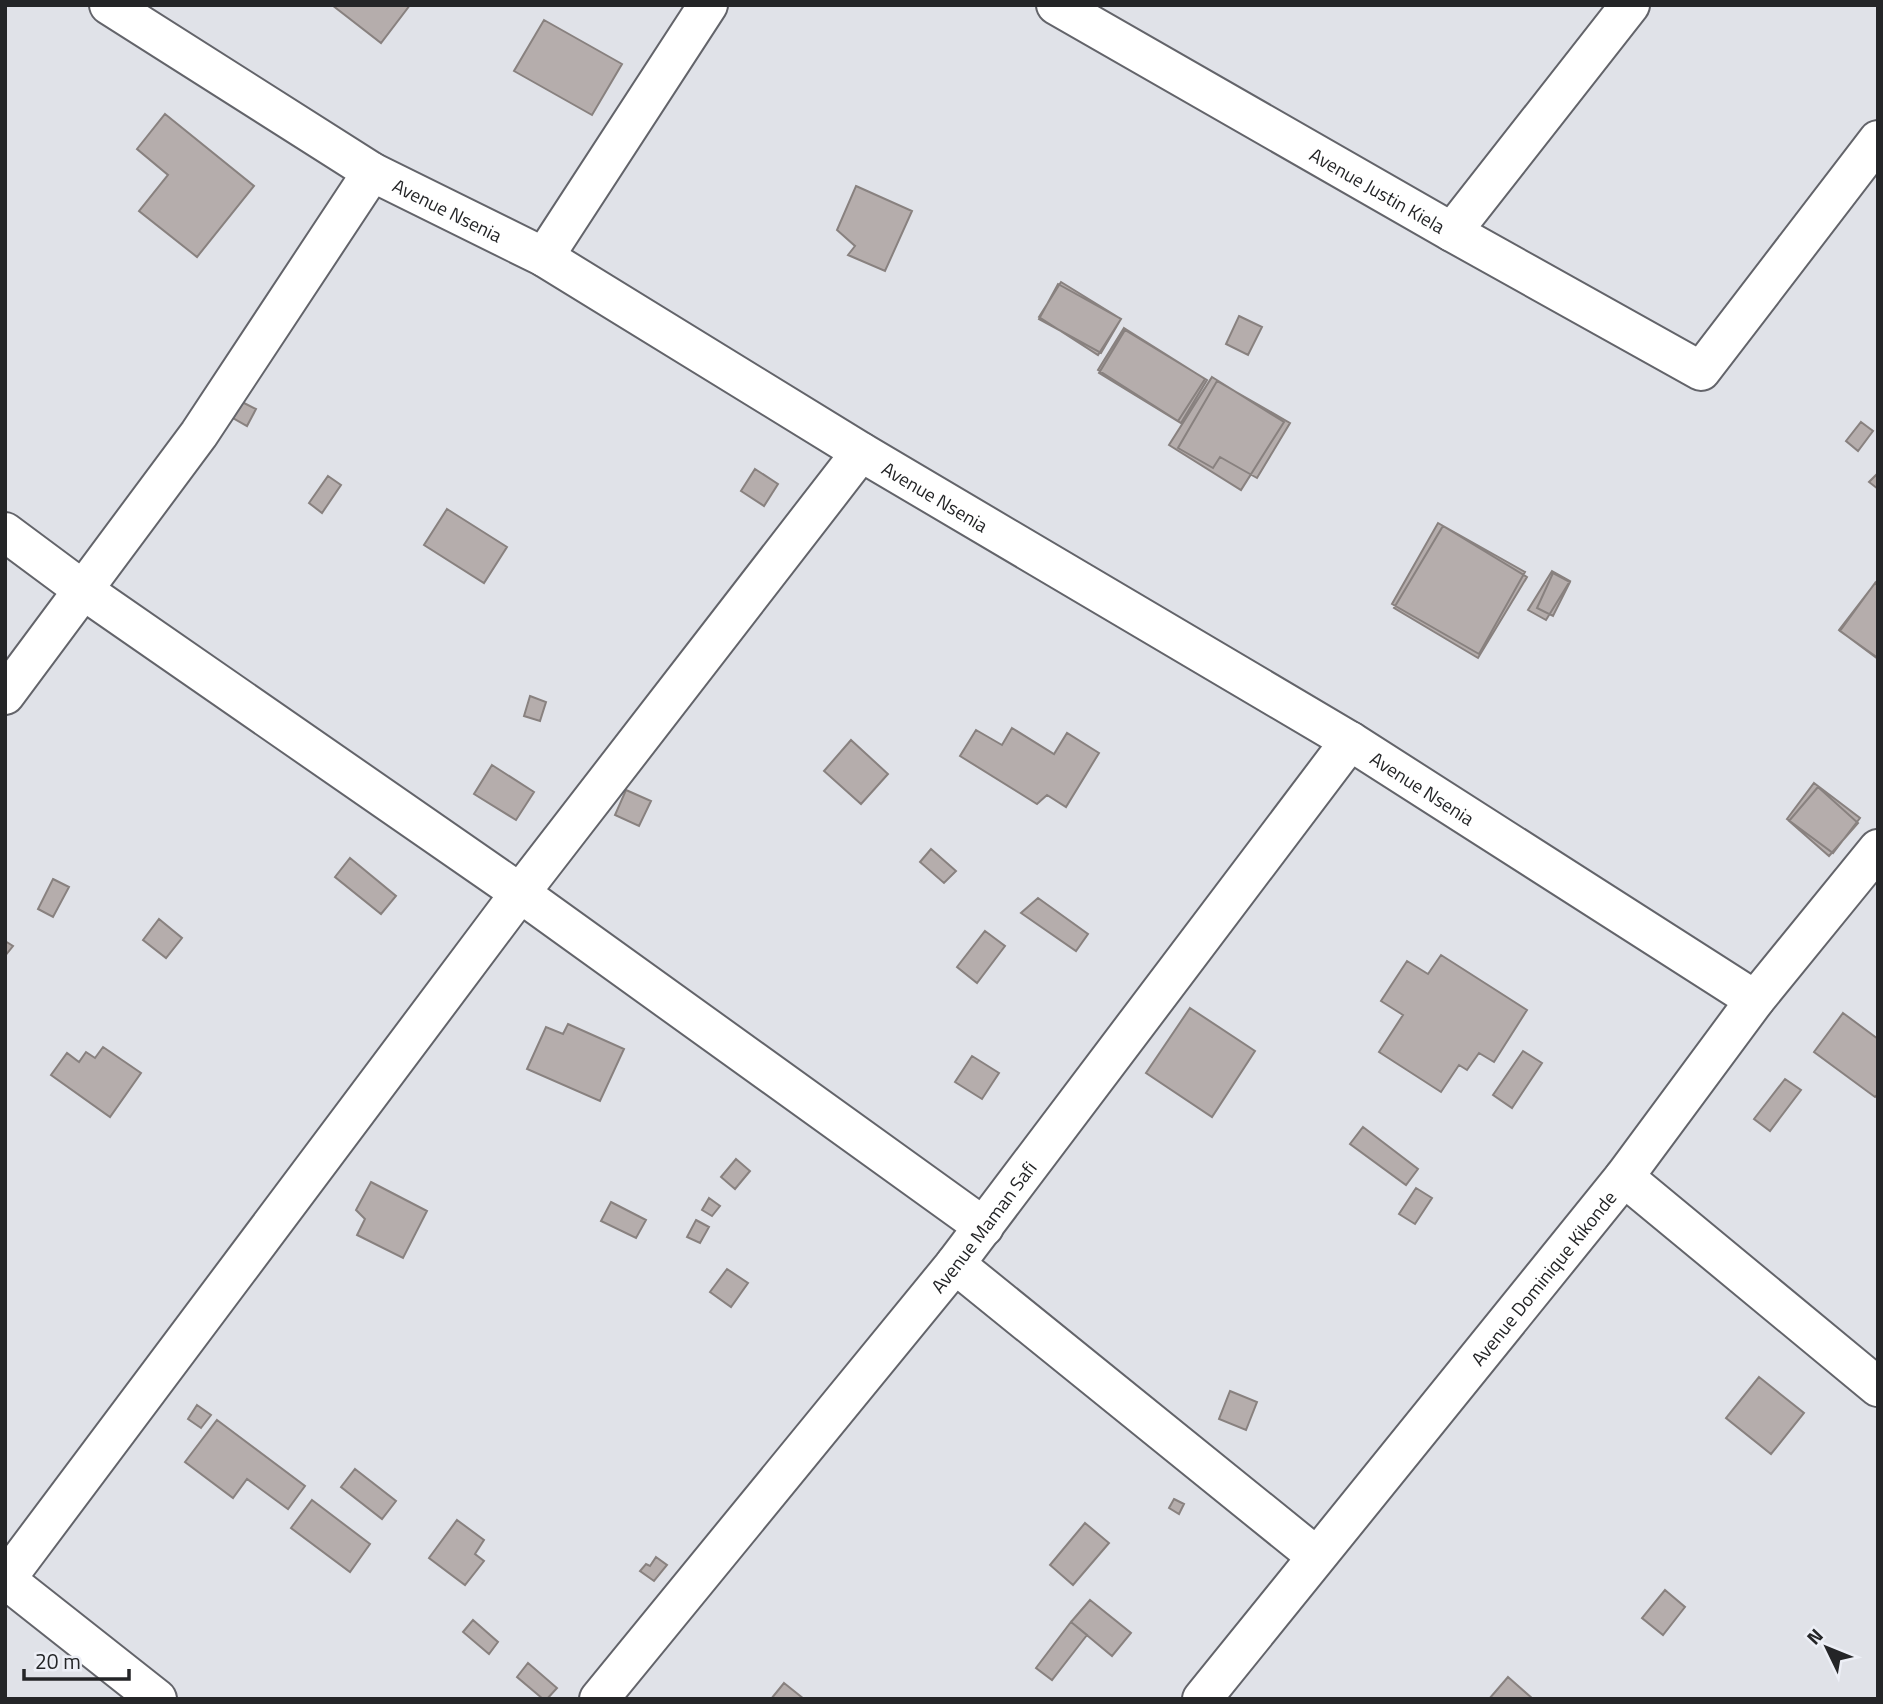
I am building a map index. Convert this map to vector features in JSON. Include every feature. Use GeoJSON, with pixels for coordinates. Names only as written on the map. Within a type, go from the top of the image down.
{"type":"FeatureCollection","features":[{"type":"Feature","properties":{"kind":"street","name":"Avenue Nsenia"},"geometry":{"type":"LineString","coordinates":[[109,5],[372,172],[544,257],[861,452],[1350,741],[1755,1000]]}},
{"type":"Feature","properties":{"kind":"street"},"geometry":{"type":"LineString","coordinates":[[544,257],[708,5]]}},
{"type":"Feature","properties":{"kind":"street","name":"Avenue Justin Kiela"},"geometry":{"type":"LineString","coordinates":[[1056,5],[1701,371],[1878,140]]}},
{"type":"Feature","properties":{"kind":"street"},"geometry":{"type":"LineString","coordinates":[[1452,232],[1630,5]]}},
{"type":"Feature","properties":{"kind":"street"},"geometry":{"type":"LineString","coordinates":[[5,695],[199,434],[372,172]]}},
{"type":"Feature","properties":{"kind":"street"},"geometry":{"type":"LineString","coordinates":[[157,1699],[6,1579],[520,893],[861,452]]}},
{"type":"Feature","properties":{"kind":"street"},"geometry":{"type":"LineString","coordinates":[[5,531],[83,590],[520,893],[984,1227]]}},
{"type":"Feature","properties":{"kind":"street","name":"Avenue Maman Safi"},"geometry":{"type":"LineString","coordinates":[[599,1699],[956,1264],[1350,741]]}},
{"type":"Feature","properties":{"kind":"street","name":"Avenue Dominique Kikonde"},"geometry":{"type":"LineString","coordinates":[[1202,1699],[1624,1177],[1755,1000],[1878,849]]}},
{"type":"Feature","properties":{"kind":"street"},"geometry":{"type":"LineString","coordinates":[[1624,1177],[1878,1387]]}},
{"type":"Feature","properties":{"kind":"street"},"geometry":{"type":"LineString","coordinates":[[956,1264],[1316,1556]]}},
{"type":"Feature","properties":{"kind":"building"},"geometry":{"type":"Polygon","coordinates":[[[332,5],[410,5],[381,43],[332,5]]]}},
{"type":"Feature","properties":{"kind":"building"},"geometry":{"type":"Polygon","coordinates":[[[544,20],[622,64],[592,115],[514,71],[544,20]]]}},
{"type":"Feature","properties":{"kind":"building"},"geometry":{"type":"Polygon","coordinates":[[[165,114],[254,186],[197,257],[139,211],[168,175],[137,149],[165,114]]]}},
{"type":"Feature","properties":{"kind":"building"},"geometry":{"type":"Polygon","coordinates":[[[856,186],[912,211],[885,271],[848,255],[855,246],[837,230],[856,186]]]}},
{"type":"Feature","properties":{"kind":"building"},"geometry":{"type":"Polygon","coordinates":[[[1061,282],[1121,319],[1098,355],[1039,317],[1061,282]]]}},
{"type":"Feature","properties":{"kind":"building"},"geometry":{"type":"Polygon","coordinates":[[[1058,284],[1121,319],[1101,353],[1039,319],[1058,284]]]}},
{"type":"Feature","properties":{"kind":"building"},"geometry":{"type":"Polygon","coordinates":[[[1239,316],[1262,327],[1248,355],[1226,344],[1239,316]]]}},
{"type":"Feature","properties":{"kind":"building"},"geometry":{"type":"Polygon","coordinates":[[[1124,328],[1205,379],[1178,421],[1098,370],[1124,328]]]}},
{"type":"Feature","properties":{"kind":"building"},"geometry":{"type":"Polygon","coordinates":[[[1125,330],[1207,380],[1181,423],[1099,373],[1125,330]]]}},
{"type":"Feature","properties":{"kind":"building"},"geometry":{"type":"Polygon","coordinates":[[[1212,377],[1284,422],[1241,490],[1169,445],[1212,377]]]}},
{"type":"Feature","properties":{"kind":"building"},"geometry":{"type":"Polygon","coordinates":[[[1217,381],[1290,423],[1257,478],[1220,457],[1213,468],[1178,448],[1217,381]]]}},
{"type":"Feature","properties":{"kind":"building"},"geometry":{"type":"Polygon","coordinates":[[[242,402],[256,409],[247,426],[233,418],[242,402]]]}},
{"type":"Feature","properties":{"kind":"building"},"geometry":{"type":"Polygon","coordinates":[[[1861,422],[1873,431],[1858,451],[1846,441],[1861,422]]]}},
{"type":"Feature","properties":{"kind":"building"},"geometry":{"type":"Polygon","coordinates":[[[755,469],[778,484],[764,506],[741,491],[755,469]]]}},
{"type":"Feature","properties":{"kind":"building"},"geometry":{"type":"Polygon","coordinates":[[[1878,473],[1878,489],[1869,482],[1878,473]]]}},
{"type":"Feature","properties":{"kind":"building"},"geometry":{"type":"Polygon","coordinates":[[[328,476],[341,485],[322,513],[309,503],[328,476]]]}},
{"type":"Feature","properties":{"kind":"building"},"geometry":{"type":"Polygon","coordinates":[[[447,509],[507,547],[484,583],[424,545],[447,509]]]}},
{"type":"Feature","properties":{"kind":"building"},"geometry":{"type":"Polygon","coordinates":[[[1438,523],[1525,572],[1479,654],[1392,604],[1438,523]]]}},
{"type":"Feature","properties":{"kind":"building"},"geometry":{"type":"Polygon","coordinates":[[[1443,526],[1527,577],[1478,658],[1394,608],[1443,526]]]}},
{"type":"Feature","properties":{"kind":"building"},"geometry":{"type":"Polygon","coordinates":[[[1552,571],[1570,581],[1546,620],[1528,610],[1552,571]]]}},
{"type":"Feature","properties":{"kind":"building"},"geometry":{"type":"Polygon","coordinates":[[[1553,573],[1570,582],[1553,616],[1537,608],[1553,573]]]}},
{"type":"Feature","properties":{"kind":"building"},"geometry":{"type":"Polygon","coordinates":[[[1876,582],[1878,583],[1878,659],[1839,630],[1876,582]]]}},
{"type":"Feature","properties":{"kind":"building"},"geometry":{"type":"Polygon","coordinates":[[[1875,583],[1878,586],[1878,658],[1840,631],[1875,583]]]}},
{"type":"Feature","properties":{"kind":"building"},"geometry":{"type":"Polygon","coordinates":[[[530,696],[546,702],[540,721],[524,716],[530,696]]]}},
{"type":"Feature","properties":{"kind":"building"},"geometry":{"type":"Polygon","coordinates":[[[1012,728],[1054,754],[1067,733],[1099,753],[1066,807],[1047,795],[1037,804],[960,756],[976,730],[1002,745],[1012,728]]]}},
{"type":"Feature","properties":{"kind":"building"},"geometry":{"type":"Polygon","coordinates":[[[851,740],[888,774],[861,804],[824,771],[851,740]]]}},
{"type":"Feature","properties":{"kind":"building"},"geometry":{"type":"Polygon","coordinates":[[[492,765],[534,792],[516,820],[474,794],[492,765]]]}},
{"type":"Feature","properties":{"kind":"building"},"geometry":{"type":"Polygon","coordinates":[[[1814,783],[1860,818],[1833,853],[1787,819],[1814,783]]]}},
{"type":"Feature","properties":{"kind":"building"},"geometry":{"type":"Polygon","coordinates":[[[1818,787],[1858,823],[1829,856],[1789,821],[1818,787]]]}},
{"type":"Feature","properties":{"kind":"building"},"geometry":{"type":"Polygon","coordinates":[[[626,790],[651,801],[639,826],[615,815],[626,790]]]}},
{"type":"Feature","properties":{"kind":"building"},"geometry":{"type":"Polygon","coordinates":[[[931,849],[956,871],[944,883],[920,862],[931,849]]]}},
{"type":"Feature","properties":{"kind":"building"},"geometry":{"type":"Polygon","coordinates":[[[350,858],[396,896],[381,914],[335,877],[350,858]]]}},
{"type":"Feature","properties":{"kind":"building"},"geometry":{"type":"Polygon","coordinates":[[[53,879],[69,887],[53,917],[38,909],[53,879]]]}},
{"type":"Feature","properties":{"kind":"building"},"geometry":{"type":"Polygon","coordinates":[[[1038,898],[1088,934],[1076,951],[1021,913],[1038,898]]]}},
{"type":"Feature","properties":{"kind":"building"},"geometry":{"type":"Polygon","coordinates":[[[159,919],[182,938],[166,958],[143,940],[159,919]]]}},
{"type":"Feature","properties":{"kind":"building"},"geometry":{"type":"Polygon","coordinates":[[[985,931],[1005,946],[977,983],[957,967],[985,931]]]}},
{"type":"Feature","properties":{"kind":"building"},"geometry":{"type":"Polygon","coordinates":[[[5,941],[13,946],[5,956],[5,941]]]}},
{"type":"Feature","properties":{"kind":"building"},"geometry":{"type":"Polygon","coordinates":[[[1441,955],[1527,1010],[1494,1062],[1479,1053],[1467,1070],[1459,1065],[1441,1092],[1379,1052],[1403,1015],[1381,1001],[1407,961],[1428,974],[1441,955]]]}},
{"type":"Feature","properties":{"kind":"building"},"geometry":{"type":"Polygon","coordinates":[[[1190,1008],[1255,1051],[1212,1117],[1146,1073],[1190,1008]]]}},
{"type":"Feature","properties":{"kind":"building"},"geometry":{"type":"Polygon","coordinates":[[[1843,1013],[1878,1039],[1878,1094],[1875,1097],[1814,1052],[1843,1013]]]}},
{"type":"Feature","properties":{"kind":"building"},"geometry":{"type":"Polygon","coordinates":[[[568,1024],[624,1049],[600,1101],[527,1069],[546,1027],[563,1034],[568,1024]]]}},
{"type":"Feature","properties":{"kind":"building"},"geometry":{"type":"Polygon","coordinates":[[[103,1047],[141,1073],[110,1117],[51,1075],[67,1053],[79,1062],[86,1052],[95,1058],[103,1047]]]}},
{"type":"Feature","properties":{"kind":"building"},"geometry":{"type":"Polygon","coordinates":[[[1523,1051],[1542,1063],[1512,1108],[1493,1095],[1523,1051]]]}},
{"type":"Feature","properties":{"kind":"building"},"geometry":{"type":"Polygon","coordinates":[[[972,1056],[999,1073],[982,1099],[955,1082],[972,1056]]]}},
{"type":"Feature","properties":{"kind":"building"},"geometry":{"type":"Polygon","coordinates":[[[1785,1079],[1801,1090],[1770,1131],[1754,1119],[1785,1079]]]}},
{"type":"Feature","properties":{"kind":"building"},"geometry":{"type":"Polygon","coordinates":[[[1363,1127],[1418,1169],[1406,1185],[1350,1144],[1363,1127]]]}},
{"type":"Feature","properties":{"kind":"building"},"geometry":{"type":"Polygon","coordinates":[[[736,1159],[750,1171],[735,1189],[721,1177],[736,1159]]]}},
{"type":"Feature","properties":{"kind":"building"},"geometry":{"type":"Polygon","coordinates":[[[371,1182],[427,1211],[403,1258],[357,1235],[365,1219],[356,1210],[371,1182]]]}},
{"type":"Feature","properties":{"kind":"building"},"geometry":{"type":"Polygon","coordinates":[[[1416,1188],[1432,1198],[1415,1224],[1399,1214],[1416,1188]]]}},
{"type":"Feature","properties":{"kind":"building"},"geometry":{"type":"Polygon","coordinates":[[[709,1198],[720,1206],[712,1216],[702,1210],[709,1198]]]}},
{"type":"Feature","properties":{"kind":"building"},"geometry":{"type":"Polygon","coordinates":[[[611,1202],[646,1220],[636,1238],[601,1221],[611,1202]]]}},
{"type":"Feature","properties":{"kind":"building"},"geometry":{"type":"Polygon","coordinates":[[[696,1220],[709,1227],[700,1243],[687,1237],[696,1220]]]}},
{"type":"Feature","properties":{"kind":"building"},"geometry":{"type":"Polygon","coordinates":[[[727,1269],[748,1283],[731,1307],[710,1292],[727,1269]]]}},
{"type":"Feature","properties":{"kind":"building"},"geometry":{"type":"Polygon","coordinates":[[[1759,1377],[1804,1413],[1771,1454],[1726,1418],[1759,1377]]]}},
{"type":"Feature","properties":{"kind":"building"},"geometry":{"type":"Polygon","coordinates":[[[1230,1391],[1257,1402],[1246,1430],[1219,1419],[1230,1391]]]}},
{"type":"Feature","properties":{"kind":"building"},"geometry":{"type":"Polygon","coordinates":[[[197,1405],[211,1415],[201,1428],[188,1419],[197,1405]]]}},
{"type":"Feature","properties":{"kind":"building"},"geometry":{"type":"Polygon","coordinates":[[[217,1420],[305,1486],[288,1509],[247,1479],[233,1498],[185,1462],[217,1420]]]}},
{"type":"Feature","properties":{"kind":"building"},"geometry":{"type":"Polygon","coordinates":[[[355,1469],[396,1501],[382,1519],[341,1487],[355,1469]]]}},
{"type":"Feature","properties":{"kind":"building"},"geometry":{"type":"Polygon","coordinates":[[[1174,1499],[1184,1504],[1179,1514],[1169,1508],[1174,1499]]]}},
{"type":"Feature","properties":{"kind":"building"},"geometry":{"type":"Polygon","coordinates":[[[312,1500],[370,1544],[350,1572],[291,1528],[312,1500]]]}},
{"type":"Feature","properties":{"kind":"building"},"geometry":{"type":"Polygon","coordinates":[[[457,1520],[484,1540],[475,1554],[484,1561],[465,1585],[429,1558],[457,1520]]]}},
{"type":"Feature","properties":{"kind":"building"},"geometry":{"type":"Polygon","coordinates":[[[1085,1523],[1109,1543],[1073,1585],[1050,1565],[1085,1523]]]}},
{"type":"Feature","properties":{"kind":"building"},"geometry":{"type":"Polygon","coordinates":[[[656,1557],[667,1565],[654,1581],[640,1571],[646,1564],[650,1566],[656,1557]]]}},
{"type":"Feature","properties":{"kind":"building"},"geometry":{"type":"Polygon","coordinates":[[[1665,1590],[1685,1607],[1663,1635],[1642,1618],[1665,1590]]]}},
{"type":"Feature","properties":{"kind":"building"},"geometry":{"type":"Polygon","coordinates":[[[1090,1600],[1131,1633],[1112,1656],[1071,1622],[1090,1600]]]}},
{"type":"Feature","properties":{"kind":"building"},"geometry":{"type":"Polygon","coordinates":[[[473,1620],[498,1642],[489,1654],[463,1632],[473,1620]]]}},
{"type":"Feature","properties":{"kind":"building"},"geometry":{"type":"Polygon","coordinates":[[[1071,1622],[1087,1635],[1052,1680],[1036,1668],[1071,1622]]]}},
{"type":"Feature","properties":{"kind":"building"},"geometry":{"type":"Polygon","coordinates":[[[528,1663],[557,1688],[547,1699],[543,1699],[517,1677],[528,1663]]]}},
{"type":"Feature","properties":{"kind":"building"},"geometry":{"type":"Polygon","coordinates":[[[1508,1677],[1533,1699],[1489,1699],[1508,1677]]]}},
{"type":"Feature","properties":{"kind":"building"},"geometry":{"type":"Polygon","coordinates":[[[784,1683],[804,1699],[771,1699],[784,1683]]]}}]}
